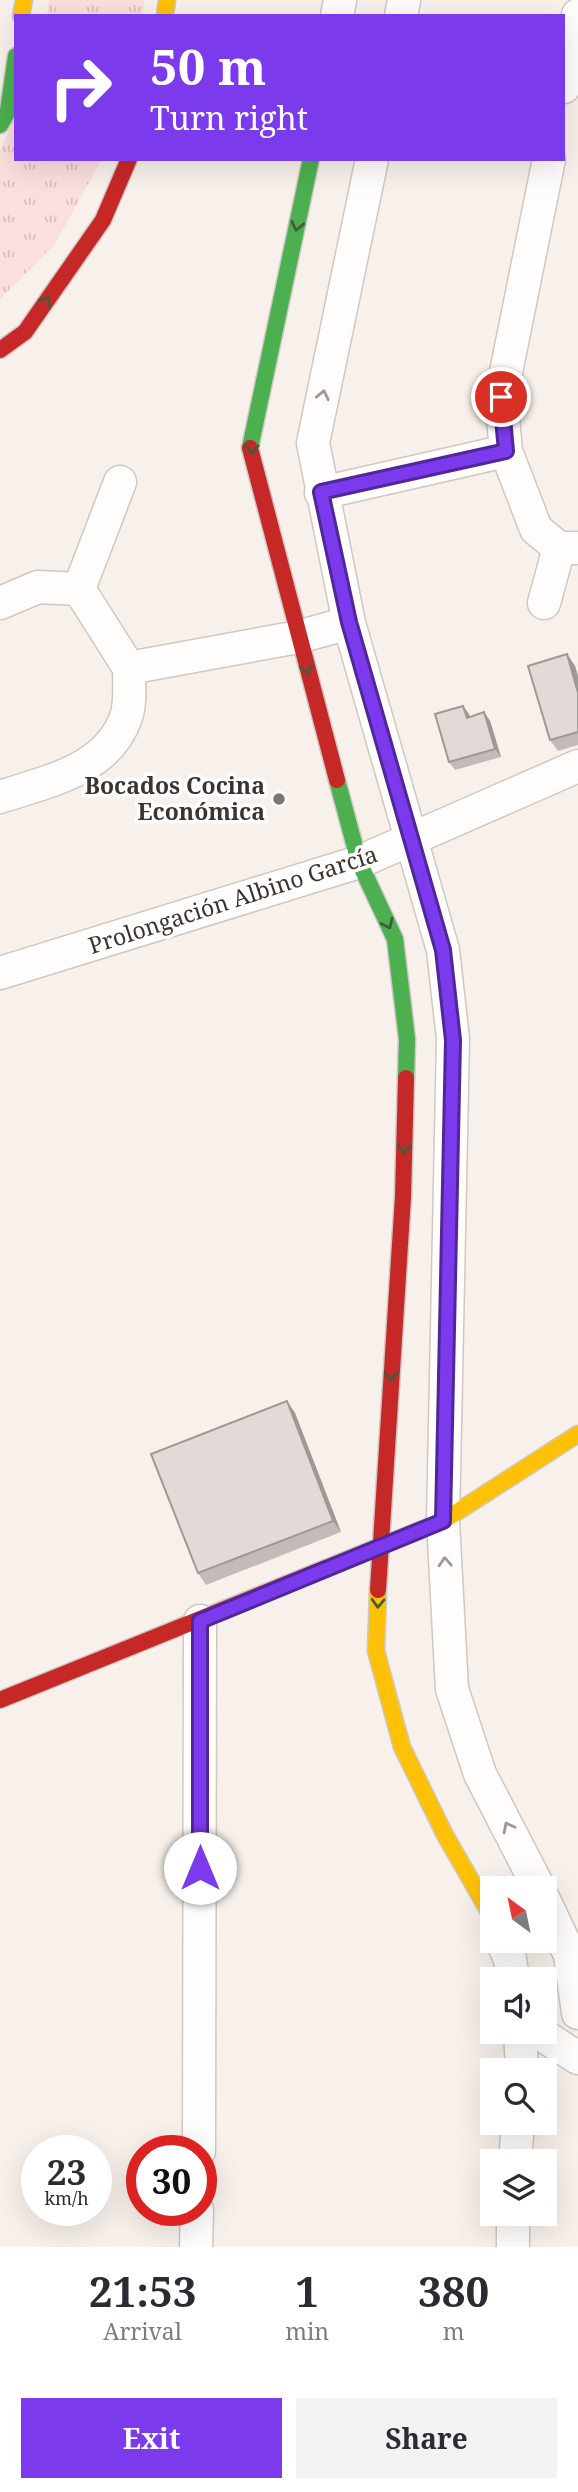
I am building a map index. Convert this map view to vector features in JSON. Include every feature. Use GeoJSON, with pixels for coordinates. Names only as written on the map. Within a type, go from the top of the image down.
{"type":"FeatureCollection","features":[{"type":"Feature","properties":{"kind":"street"},"geometry":{"type":"LineString","coordinates":[[565,82],[578,15]]}},
{"type":"Feature","properties":{"kind":"street"},"geometry":{"type":"LineString","coordinates":[[0,125],[8,111],[14,70]]}},
{"type":"Feature","properties":{"kind":"street"},"geometry":{"type":"LineString","coordinates":[[0,350],[25,332],[103,220],[128,161]]}},
{"type":"Feature","properties":{"kind":"street"},"geometry":{"type":"LineString","coordinates":[[311,161],[249,452],[359,862],[395,939],[407,1039],[403,1197],[376,1651],[402,1747],[444,1835],[480,1892]]}},
{"type":"Feature","properties":{"kind":"street"},"geometry":{"type":"LineString","coordinates":[[372,161],[313,443],[349,622],[443,950],[453,1040],[443,1521],[452,1689],[480,1774],[533,1876]]}},
{"type":"Feature","properties":{"kind":"street"},"geometry":{"type":"LineString","coordinates":[[544,603],[568,548],[536,529],[506,451],[501,397],[549,161]]}},
{"type":"Feature","properties":{"kind":"street"},"geometry":{"type":"LineString","coordinates":[[321,492],[506,451]]}},
{"type":"Feature","properties":{"kind":"street"},"geometry":{"type":"LineString","coordinates":[[79,589],[120,482]]}},
{"type":"Feature","properties":{"kind":"street"},"geometry":{"type":"LineString","coordinates":[[0,603],[38,587],[79,589]]}},
{"type":"Feature","properties":{"kind":"street"},"geometry":{"type":"LineString","coordinates":[[0,797],[91,763],[114,744],[127,714],[129,668],[79,589]]}},
{"type":"Feature","properties":{"kind":"street"},"geometry":{"type":"LineString","coordinates":[[129,668],[298,638],[349,622]]}},
{"type":"Feature","properties":{"kind":"street","name":"Prolongación Albino García"},"geometry":{"type":"LineString","coordinates":[[0,972],[359,862],[410,842],[578,766]]}},
{"type":"Feature","properties":{"kind":"street"},"geometry":{"type":"LineString","coordinates":[[0,1700],[380,1549],[443,1521],[578,1434]]}},
{"type":"Feature","properties":{"kind":"street"},"geometry":{"type":"LineString","coordinates":[[199,2135],[200,1621]]}},
{"type":"Feature","properties":{"kind":"street"},"geometry":{"type":"LineString","coordinates":[[557,1928],[570,1955],[578,2013]]}},
{"type":"Feature","properties":{"kind":"street"},"geometry":{"type":"LineString","coordinates":[[556,2044],[578,2058]]}},
{"type":"Feature","properties":{"kind":"street"},"geometry":{"type":"LineString","coordinates":[[196,2247],[197,2226]]}},
{"type":"Feature","properties":{"kind":"street"},"geometry":{"type":"LineString","coordinates":[[513,2226],[513,2247]]}},
{"type":"Feature","properties":{"kind":"green space"},"geometry":{"type":"Polygon","coordinates":[[[49,0],[144,0],[143,14],[47,14],[49,0]]]}},
{"type":"Feature","properties":{"kind":"green space"},"geometry":{"type":"Polygon","coordinates":[[[14,119],[14,161],[101,161],[55,244],[0,299],[0,151],[14,119]]]}},
{"type":"Feature","properties":{"kind":"building"},"geometry":{"type":"Polygon","coordinates":[[[567,654],[578,693],[578,732],[550,740],[528,666],[567,654]]]}},
{"type":"Feature","properties":{"kind":"building"},"geometry":{"type":"Polygon","coordinates":[[[463,706],[467,718],[484,712],[495,749],[449,762],[435,714],[463,706]]]}},
{"type":"Feature","properties":{"kind":"building"},"geometry":{"type":"Polygon","coordinates":[[[287,1401],[333,1521],[198,1573],[151,1454],[287,1401]]]}},
{"type":"Feature","properties":{"kind":"traffic: fast"},"geometry":{"type":"LineString","coordinates":[[0,125],[8,111],[14,70]]}},
{"type":"Feature","properties":{"kind":"traffic: fast"},"geometry":{"type":"LineString","coordinates":[[250,448],[311,161]]}},
{"type":"Feature","properties":{"kind":"traffic: fast"},"geometry":{"type":"LineString","coordinates":[[337,780],[359,862],[395,939],[407,1039],[406,1078]]}},
{"type":"Feature","properties":{"kind":"traffic: slow"},"geometry":{"type":"LineString","coordinates":[[21,14],[24,0]]}},
{"type":"Feature","properties":{"kind":"traffic: slow"},"geometry":{"type":"LineString","coordinates":[[165,14],[167,0]]}},
{"type":"Feature","properties":{"kind":"traffic: slow"},"geometry":{"type":"LineString","coordinates":[[326,1568],[443,1521],[578,1434]]}},
{"type":"Feature","properties":{"kind":"traffic: slow"},"geometry":{"type":"LineString","coordinates":[[378,1590],[376,1651],[402,1747],[445,1835],[480,1896]]}},
{"type":"Feature","properties":{"kind":"traffic: jam"},"geometry":{"type":"LineString","coordinates":[[0,350],[25,332],[103,220],[128,161]]}},
{"type":"Feature","properties":{"kind":"traffic: jam"},"geometry":{"type":"LineString","coordinates":[[250,448],[337,780]]}},
{"type":"Feature","properties":{"kind":"traffic: jam"},"geometry":{"type":"LineString","coordinates":[[378,1590],[403,1197],[406,1078]]}},
{"type":"Feature","properties":{"kind":"traffic: jam"},"geometry":{"type":"LineString","coordinates":[[0,1700],[326,1568]]}},
{"type":"Feature","properties":{"kind":"place","name":"Bocados Cocina Económica"},"geometry":{"type":"Point","coordinates":[279,799]}},
{"type":"Feature","properties":{"kind":"route"},"geometry":{"type":"LineString","coordinates":[[200,1868],[200,1621],[443,1521],[453,1040],[443,950],[349,622],[321,492],[506,451],[501,397]]}}]}
